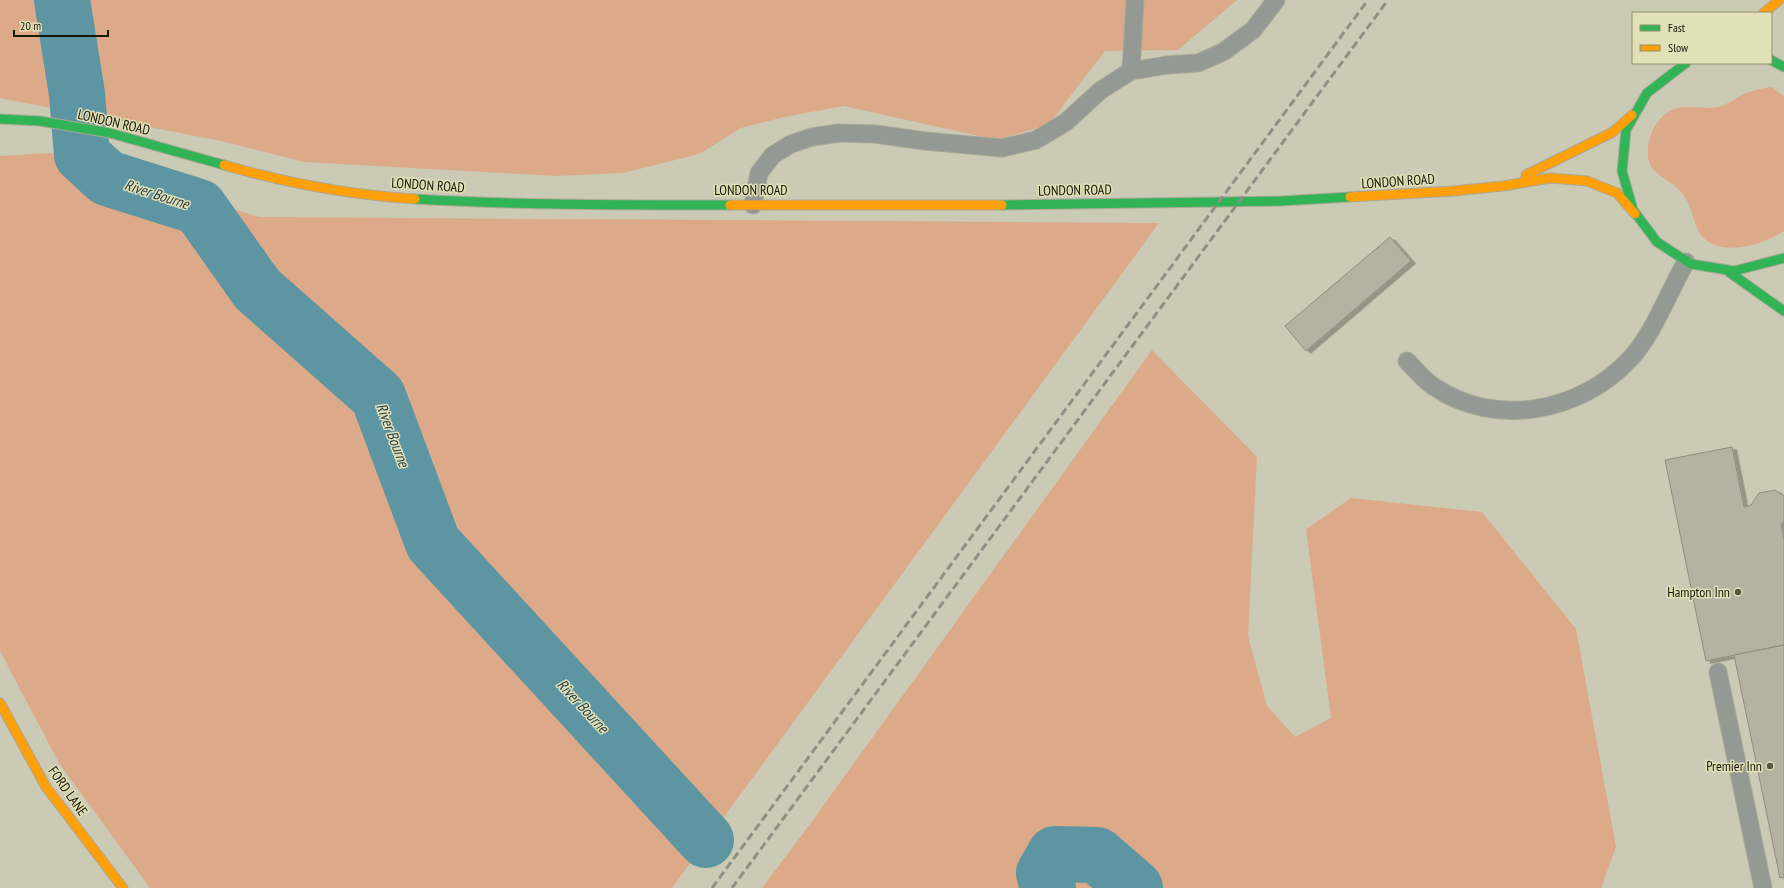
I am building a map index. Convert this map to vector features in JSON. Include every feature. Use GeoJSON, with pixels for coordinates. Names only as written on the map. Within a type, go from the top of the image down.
{"type":"FeatureCollection","features":[{"type":"Feature","properties":{"kind":"main road"},"geometry":{"type":"LineString","coordinates":[[1765,12],[1779,0]]}},
{"type":"Feature","properties":{"kind":"main road"},"geometry":{"type":"LineString","coordinates":[[1772,60],[1784,66]]}},
{"type":"Feature","properties":{"kind":"main road"},"geometry":{"type":"LineString","coordinates":[[1684,64],[1656,82],[1643,97],[1632,115],[1626,131],[1622,148],[1623,182],[1634,214],[1644,229],[1656,242],[1670,253],[1686,262],[1707,269],[1729,272],[1750,270],[1769,265],[1784,258]]}},
{"type":"Feature","properties":{"kind":"main road","name":"LONDON ROAD"},"geometry":{"type":"LineString","coordinates":[[1503,186],[1554,163],[1613,132],[1632,115]]}},
{"type":"Feature","properties":{"kind":"main road","name":"LONDON ROAD"},"geometry":{"type":"LineString","coordinates":[[3,121],[40,121],[110,133],[258,175],[342,192],[400,198],[467,202],[609,205],[975,205],[1281,201],[1384,196],[1503,186],[1550,178],[1587,181],[1617,193],[1634,214]]}},
{"type":"Feature","properties":{"kind":"main road"},"geometry":{"type":"LineString","coordinates":[[1729,272],[1784,311]]}},
{"type":"Feature","properties":{"kind":"main road","name":"FORD LANE"},"geometry":{"type":"LineString","coordinates":[[0,703],[46,787],[123,888]]}},
{"type":"Feature","properties":{"kind":"lane"},"geometry":{"type":"LineString","coordinates":[[1131,71],[1135,0]]}},
{"type":"Feature","properties":{"kind":"lane"},"geometry":{"type":"LineString","coordinates":[[753,204],[759,173],[773,155],[791,144],[812,137],[840,133],[875,134],[925,141],[1002,148],[1036,140],[1066,122],[1101,90],[1131,71],[1167,65],[1198,63],[1223,52],[1253,30],[1276,0]]}},
{"type":"Feature","properties":{"kind":"lane"},"geometry":{"type":"LineString","coordinates":[[1407,361],[1432,386],[1454,398],[1478,406],[1501,410],[1523,410],[1546,408],[1570,401],[1591,391],[1630,360],[1641,346],[1686,262]]}},
{"type":"Feature","properties":{"kind":"lane"},"geometry":{"type":"LineString","coordinates":[[1718,672],[1763,888]]}},
{"type":"Feature","properties":{"kind":"shaded area"},"geometry":{"type":"Polygon","coordinates":[[[0,0],[1237,0],[1178,50],[1105,51],[1049,124],[997,140],[844,106],[784,117],[741,128],[699,154],[623,173],[556,176],[304,162],[221,141],[0,98],[0,0]]]}},
{"type":"Feature","properties":{"kind":"shaded area"},"geometry":{"type":"Polygon","coordinates":[[[1772,87],[1784,96],[1784,231],[1752,245],[1728,248],[1716,246],[1707,241],[1699,232],[1688,202],[1682,193],[1652,168],[1648,152],[1652,133],[1656,124],[1669,111],[1677,108],[1688,107],[1719,107],[1746,93],[1772,87]]]}},
{"type":"Feature","properties":{"kind":"shaded area"},"geometry":{"type":"Polygon","coordinates":[[[51,153],[259,217],[1159,223],[672,888],[150,888],[59,763],[0,651],[0,156],[51,153]]]}},
{"type":"Feature","properties":{"kind":"shaded area"},"geometry":{"type":"Polygon","coordinates":[[[1152,350],[1257,457],[1248,636],[1267,706],[1295,737],[1331,718],[1306,529],[1351,498],[1482,512],[1576,629],[1616,847],[1601,888],[762,888],[813,820],[1152,350]]]}},
{"type":"Feature","properties":{"kind":"building"},"geometry":{"type":"Polygon","coordinates":[[[1390,237],[1411,261],[1306,351],[1285,326],[1390,237]]]}},
{"type":"Feature","properties":{"kind":"building","name":"Hampton Inn"},"geometry":{"type":"Polygon","coordinates":[[[1732,447],[1744,507],[1751,505],[1759,493],[1775,490],[1784,496],[1784,521],[1781,525],[1784,539],[1784,645],[1706,661],[1665,460],[1732,447]]]}},
{"type":"Feature","properties":{"kind":"building","name":"Premier Inn"},"geometry":{"type":"Polygon","coordinates":[[[1784,645],[1784,877],[1780,878],[1734,655],[1784,645]]]}},
{"type":"Feature","properties":{"kind":"waterway","name":"River Bourne"},"geometry":{"type":"LineString","coordinates":[[62,0],[77,94],[82,155],[107,178],[199,207],[257,289],[378,396],[433,543],[706,840]]}},
{"type":"Feature","properties":{"kind":"waterway","name":"River Bourne"},"geometry":{"type":"LineString","coordinates":[[1048,888],[1044,873],[1055,854],[1097,855],[1135,888]]}},
{"type":"Feature","properties":{"kind":"railway"},"geometry":{"type":"LineString","coordinates":[[712,888],[1368,0]]}},
{"type":"Feature","properties":{"kind":"railway"},"geometry":{"type":"LineString","coordinates":[[732,888],[1388,0]]}},
{"type":"Feature","properties":{"kind":"traffic: fast"},"geometry":{"type":"LineString","coordinates":[[1772,61],[1784,67]]}},
{"type":"Feature","properties":{"kind":"traffic: fast"},"geometry":{"type":"LineString","coordinates":[[1685,64],[1647,93],[1626,130],[1622,171],[1633,210],[1657,242],[1691,264],[1734,271],[1784,258]]}},
{"type":"Feature","properties":{"kind":"traffic: fast"},"geometry":{"type":"LineString","coordinates":[[0,119],[40,121],[110,133],[224,165]]}},
{"type":"Feature","properties":{"kind":"traffic: fast"},"geometry":{"type":"LineString","coordinates":[[1002,205],[1281,201],[1350,197]]}},
{"type":"Feature","properties":{"kind":"traffic: fast"},"geometry":{"type":"LineString","coordinates":[[415,199],[533,204],[730,205]]}},
{"type":"Feature","properties":{"kind":"traffic: fast"},"geometry":{"type":"LineString","coordinates":[[1729,272],[1784,311]]}},
{"type":"Feature","properties":{"kind":"traffic: slow"},"geometry":{"type":"LineString","coordinates":[[1765,12],[1779,0]]}},
{"type":"Feature","properties":{"kind":"traffic: slow"},"geometry":{"type":"LineString","coordinates":[[1526,175],[1613,132],[1632,115]]}},
{"type":"Feature","properties":{"kind":"traffic: slow"},"geometry":{"type":"LineString","coordinates":[[224,165],[295,183],[366,195],[415,199]]}},
{"type":"Feature","properties":{"kind":"traffic: slow"},"geometry":{"type":"LineString","coordinates":[[1350,197],[1453,191],[1503,186],[1550,178],[1587,181],[1617,193],[1635,214]]}},
{"type":"Feature","properties":{"kind":"traffic: slow"},"geometry":{"type":"LineString","coordinates":[[730,205],[1002,205]]}},
{"type":"Feature","properties":{"kind":"traffic: slow"},"geometry":{"type":"LineString","coordinates":[[0,703],[46,787],[123,888]]}},
{"type":"Feature","properties":{"kind":"place","name":"Hampton Inn"},"geometry":{"type":"Point","coordinates":[1738,592]}},
{"type":"Feature","properties":{"kind":"place","name":"Premier Inn"},"geometry":{"type":"Point","coordinates":[1770,766]}}]}
